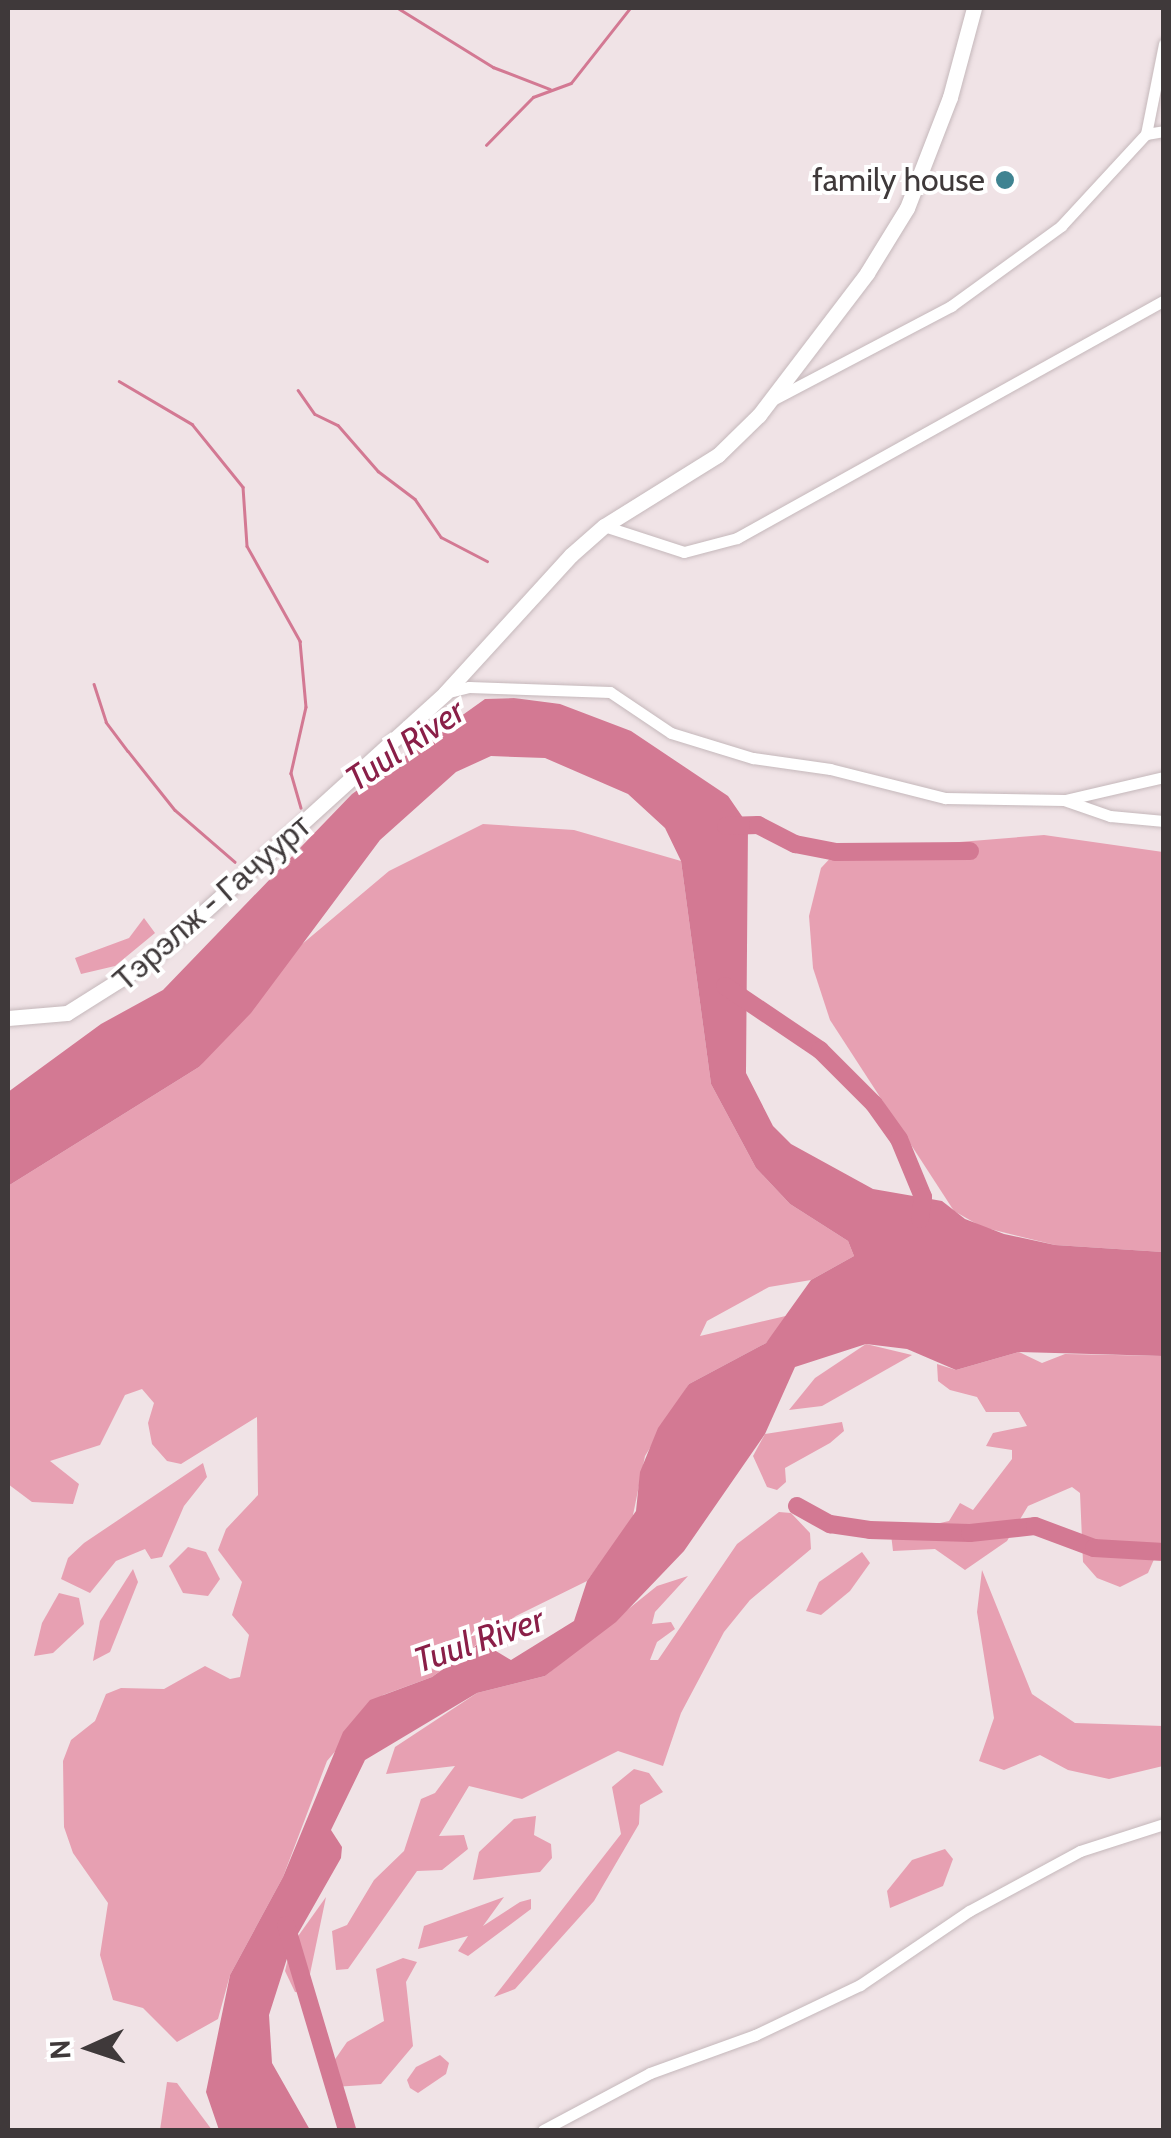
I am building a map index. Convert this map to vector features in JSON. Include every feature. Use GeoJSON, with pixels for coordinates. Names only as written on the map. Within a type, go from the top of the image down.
{"type":"FeatureCollection","features":[{"type":"Feature","properties":{"kind":"main road","name":"Тэрэлж - Гачуурт"},"geometry":{"type":"LineString","coordinates":[[8,1018],[68,1013],[140,969],[445,692],[604,526],[718,455],[776,398],[907,208],[950,97],[974,8]]}},
{"type":"Feature","properties":{"kind":"street"},"geometry":{"type":"LineString","coordinates":[[776,398],[951,306],[1061,226],[1146,134],[1164,44]]}},
{"type":"Feature","properties":{"kind":"street"},"geometry":{"type":"LineString","coordinates":[[1146,134],[1164,131]]}},
{"type":"Feature","properties":{"kind":"street"},"geometry":{"type":"LineString","coordinates":[[604,526],[684,552],[737,538],[1164,300]]}},
{"type":"Feature","properties":{"kind":"street"},"geometry":{"type":"LineString","coordinates":[[445,692],[468,687],[610,692],[671,733],[753,758],[830,769],[945,798],[1064,800],[1164,777]]}},
{"type":"Feature","properties":{"kind":"street"},"geometry":{"type":"LineString","coordinates":[[1064,800],[1110,816],[1164,821]]}},
{"type":"Feature","properties":{"kind":"street"},"geometry":{"type":"LineString","coordinates":[[544,2130],[650,2074],[755,2035],[860,1986],[970,1911],[1080,1851],[1164,1824]]}},
{"type":"Feature","properties":{"kind":"shaded area"},"geometry":{"type":"Polygon","coordinates":[[[485,699],[560,704],[631,731],[728,796],[748,825],[746,1073],[773,1126],[791,1144],[873,1189],[942,1201],[965,1219],[1004,1234],[1055,1245],[1163,1252],[1163,1356],[1019,1352],[956,1370],[907,1349],[866,1344],[795,1367],[765,1434],[684,1551],[616,1622],[545,1676],[477,1693],[365,1760],[331,1830],[342,1847],[341,1858],[291,1946],[269,2015],[272,2063],[310,2130],[219,2130],[206,2092],[230,1975],[283,1877],[343,1732],[370,1700],[432,1677],[481,1642],[511,1660],[574,1621],[587,1581],[636,1511],[640,1472],[658,1428],[689,1384],[766,1343],[811,1280],[854,1256],[848,1241],[790,1204],[756,1168],[711,1084],[681,861],[665,828],[628,794],[545,758],[491,756],[456,772],[380,840],[251,1013],[199,1067],[8,1186],[8,1092],[101,1024],[163,990],[352,794],[485,699]]]}},
{"type":"Feature","properties":{"kind":"shaded area"},"geometry":{"type":"Polygon","coordinates":[[[483,824],[574,830],[681,861],[711,1084],[756,1168],[790,1204],[848,1241],[854,1256],[811,1280],[769,1287],[707,1321],[700,1336],[790,1315],[766,1343],[689,1384],[645,1456],[632,1520],[587,1581],[516,1616],[432,1677],[383,1695],[327,1761],[283,1877],[230,1975],[218,2019],[177,2042],[143,2008],[113,2000],[100,1955],[108,1903],[73,1853],[64,1827],[63,1761],[71,1740],[95,1721],[106,1694],[121,1688],[164,1689],[205,1666],[230,1679],[240,1677],[249,1635],[232,1615],[242,1582],[218,1550],[226,1529],[258,1495],[257,1417],[181,1464],[167,1461],[152,1444],[148,1423],[154,1403],[142,1389],[125,1395],[100,1445],[50,1461],[79,1484],[73,1504],[32,1502],[8,1484],[8,1186],[199,1067],[301,945],[389,871],[483,824]]]}},
{"type":"Feature","properties":{"kind":"shaded area"},"geometry":{"type":"Polygon","coordinates":[[[1044,835],[1163,852],[1163,1252],[1055,1245],[982,1227],[954,1211],[830,1020],[813,968],[809,916],[821,868],[836,852],[1044,835]]]}},
{"type":"Feature","properties":{"kind":"shaded area"},"geometry":{"type":"Polygon","coordinates":[[[144,918],[155,933],[115,966],[81,974],[75,958],[129,938],[144,918]]]}},
{"type":"Feature","properties":{"kind":"shaded area"},"geometry":{"type":"Polygon","coordinates":[[[866,1344],[912,1355],[822,1406],[789,1410],[815,1378],[866,1344]]]}},
{"type":"Feature","properties":{"kind":"shaded area"},"geometry":{"type":"Polygon","coordinates":[[[1019,1352],[1042,1363],[1065,1354],[1163,1356],[1163,1539],[1148,1573],[1120,1587],[1097,1578],[1083,1562],[1080,1493],[1072,1487],[1028,1506],[1007,1541],[965,1570],[935,1549],[893,1551],[891,1534],[949,1521],[960,1503],[973,1510],[1012,1459],[1012,1450],[986,1446],[993,1433],[1027,1426],[1019,1412],[986,1412],[977,1397],[950,1390],[938,1381],[937,1364],[956,1370],[1019,1352]]]}},
{"type":"Feature","properties":{"kind":"shaded area"},"geometry":{"type":"Polygon","coordinates":[[[842,1422],[844,1431],[830,1443],[785,1468],[786,1482],[777,1490],[767,1487],[753,1456],[765,1434],[842,1422]]]}},
{"type":"Feature","properties":{"kind":"shaded area"},"geometry":{"type":"Polygon","coordinates":[[[203,1463],[207,1477],[184,1506],[162,1557],[151,1559],[145,1549],[116,1561],[90,1593],[61,1579],[68,1558],[84,1543],[203,1463]]]}},
{"type":"Feature","properties":{"kind":"shaded area"},"geometry":{"type":"Polygon","coordinates":[[[779,1512],[791,1513],[810,1533],[811,1549],[750,1600],[724,1632],[681,1713],[663,1766],[618,1751],[522,1799],[469,1786],[439,1836],[464,1835],[468,1849],[442,1870],[417,1871],[348,1969],[336,1970],[332,1931],[347,1925],[374,1880],[404,1851],[421,1799],[435,1793],[455,1766],[386,1774],[395,1747],[477,1693],[545,1676],[657,1586],[688,1576],[655,1612],[652,1624],[671,1622],[675,1629],[657,1642],[650,1660],[658,1660],[737,1544],[779,1512]]]}},
{"type":"Feature","properties":{"kind":"shaded area"},"geometry":{"type":"Polygon","coordinates":[[[188,1547],[206,1552],[220,1579],[208,1596],[183,1593],[169,1566],[188,1547]]]}},
{"type":"Feature","properties":{"kind":"shaded area"},"geometry":{"type":"Polygon","coordinates":[[[862,1552],[870,1563],[850,1591],[821,1615],[806,1611],[819,1582],[862,1552]]]}},
{"type":"Feature","properties":{"kind":"shaded area"},"geometry":{"type":"Polygon","coordinates":[[[133,1569],[138,1582],[110,1652],[93,1661],[100,1621],[133,1569]]]}},
{"type":"Feature","properties":{"kind":"shaded area"},"geometry":{"type":"Polygon","coordinates":[[[982,1570],[1032,1694],[1075,1723],[1163,1726],[1163,1766],[1109,1779],[1068,1770],[1040,1755],[1004,1770],[979,1761],[994,1718],[977,1612],[982,1570]]]}},
{"type":"Feature","properties":{"kind":"shaded area"},"geometry":{"type":"Polygon","coordinates":[[[59,1593],[79,1598],[84,1624],[53,1653],[34,1656],[42,1623],[59,1593]]]}},
{"type":"Feature","properties":{"kind":"shaded area"},"geometry":{"type":"Polygon","coordinates":[[[634,1769],[649,1773],[663,1792],[640,1805],[639,1824],[594,1901],[515,1989],[494,1997],[621,1834],[612,1787],[634,1769]]]}},
{"type":"Feature","properties":{"kind":"shaded area"},"geometry":{"type":"Polygon","coordinates":[[[536,1816],[534,1835],[551,1844],[552,1858],[540,1872],[473,1880],[479,1852],[514,1819],[536,1816]]]}},
{"type":"Feature","properties":{"kind":"shaded area"},"geometry":{"type":"Polygon","coordinates":[[[945,1849],[953,1859],[943,1886],[890,1908],[887,1891],[912,1860],[945,1849]]]}},
{"type":"Feature","properties":{"kind":"shaded area"},"geometry":{"type":"Polygon","coordinates":[[[326,1897],[306,1993],[295,1992],[285,1971],[291,1946],[326,1897]]]}},
{"type":"Feature","properties":{"kind":"shaded area"},"geometry":{"type":"Polygon","coordinates":[[[504,1897],[483,1926],[520,1902],[531,1899],[531,1909],[468,1956],[458,1951],[468,1936],[418,1949],[424,1926],[504,1897]]]}},
{"type":"Feature","properties":{"kind":"shaded area"},"geometry":{"type":"Polygon","coordinates":[[[403,1958],[417,1962],[406,1982],[413,2046],[381,2084],[333,2087],[329,2068],[347,2042],[384,2021],[376,1969],[403,1958]]]}},
{"type":"Feature","properties":{"kind":"shaded area"},"geometry":{"type":"Polygon","coordinates":[[[440,2055],[449,2063],[446,2074],[418,2093],[410,2088],[407,2080],[416,2067],[440,2055]]]}},
{"type":"Feature","properties":{"kind":"shaded area"},"geometry":{"type":"Polygon","coordinates":[[[167,2082],[177,2083],[212,2130],[160,2130],[167,2082]]]}},
{"type":"Feature","properties":{"kind":"waterway"},"geometry":{"type":"LineString","coordinates":[[398,8],[493,67],[550,89]]}},
{"type":"Feature","properties":{"kind":"waterway"},"geometry":{"type":"LineString","coordinates":[[486,145],[533,97],[571,83],[630,8]]}},
{"type":"Feature","properties":{"kind":"waterway"},"geometry":{"type":"LineString","coordinates":[[119,381],[192,424],[243,487],[247,546],[300,641],[306,707],[291,773],[301,808]]}},
{"type":"Feature","properties":{"kind":"waterway"},"geometry":{"type":"LineString","coordinates":[[298,390],[315,414],[338,425],[378,471],[415,499],[441,537],[487,561]]}},
{"type":"Feature","properties":{"kind":"waterway"},"geometry":{"type":"LineString","coordinates":[[94,684],[106,722],[128,751],[175,810],[235,862]]}},
{"type":"Feature","properties":{"kind":"waterway"},"geometry":{"type":"LineString","coordinates":[[726,826],[758,825],[795,844],[836,852],[970,851]]}},
{"type":"Feature","properties":{"kind":"waterway"},"geometry":{"type":"LineString","coordinates":[[725,986],[820,1050],[874,1104],[899,1139],[923,1197],[920,1219]]}},
{"type":"Feature","properties":{"kind":"waterway"},"geometry":{"type":"LineString","coordinates":[[797,1506],[830,1524],[870,1530],[970,1533],[1035,1526],[1094,1548],[1164,1552]]}},
{"type":"Feature","properties":{"kind":"waterway"},"geometry":{"type":"LineString","coordinates":[[286,1925],[347,2130]]}},
{"type":"Feature","properties":{"kind":"place","name":"family house"},"geometry":{"type":"Point","coordinates":[1005,180]}},
{"type":"Feature","properties":{"kind":"water label","name":"Tuul River"},"geometry":{"type":"Point","coordinates":[405,745]}},
{"type":"Feature","properties":{"kind":"water label","name":"Tuul River"},"geometry":{"type":"Point","coordinates":[479,1640]}}]}
